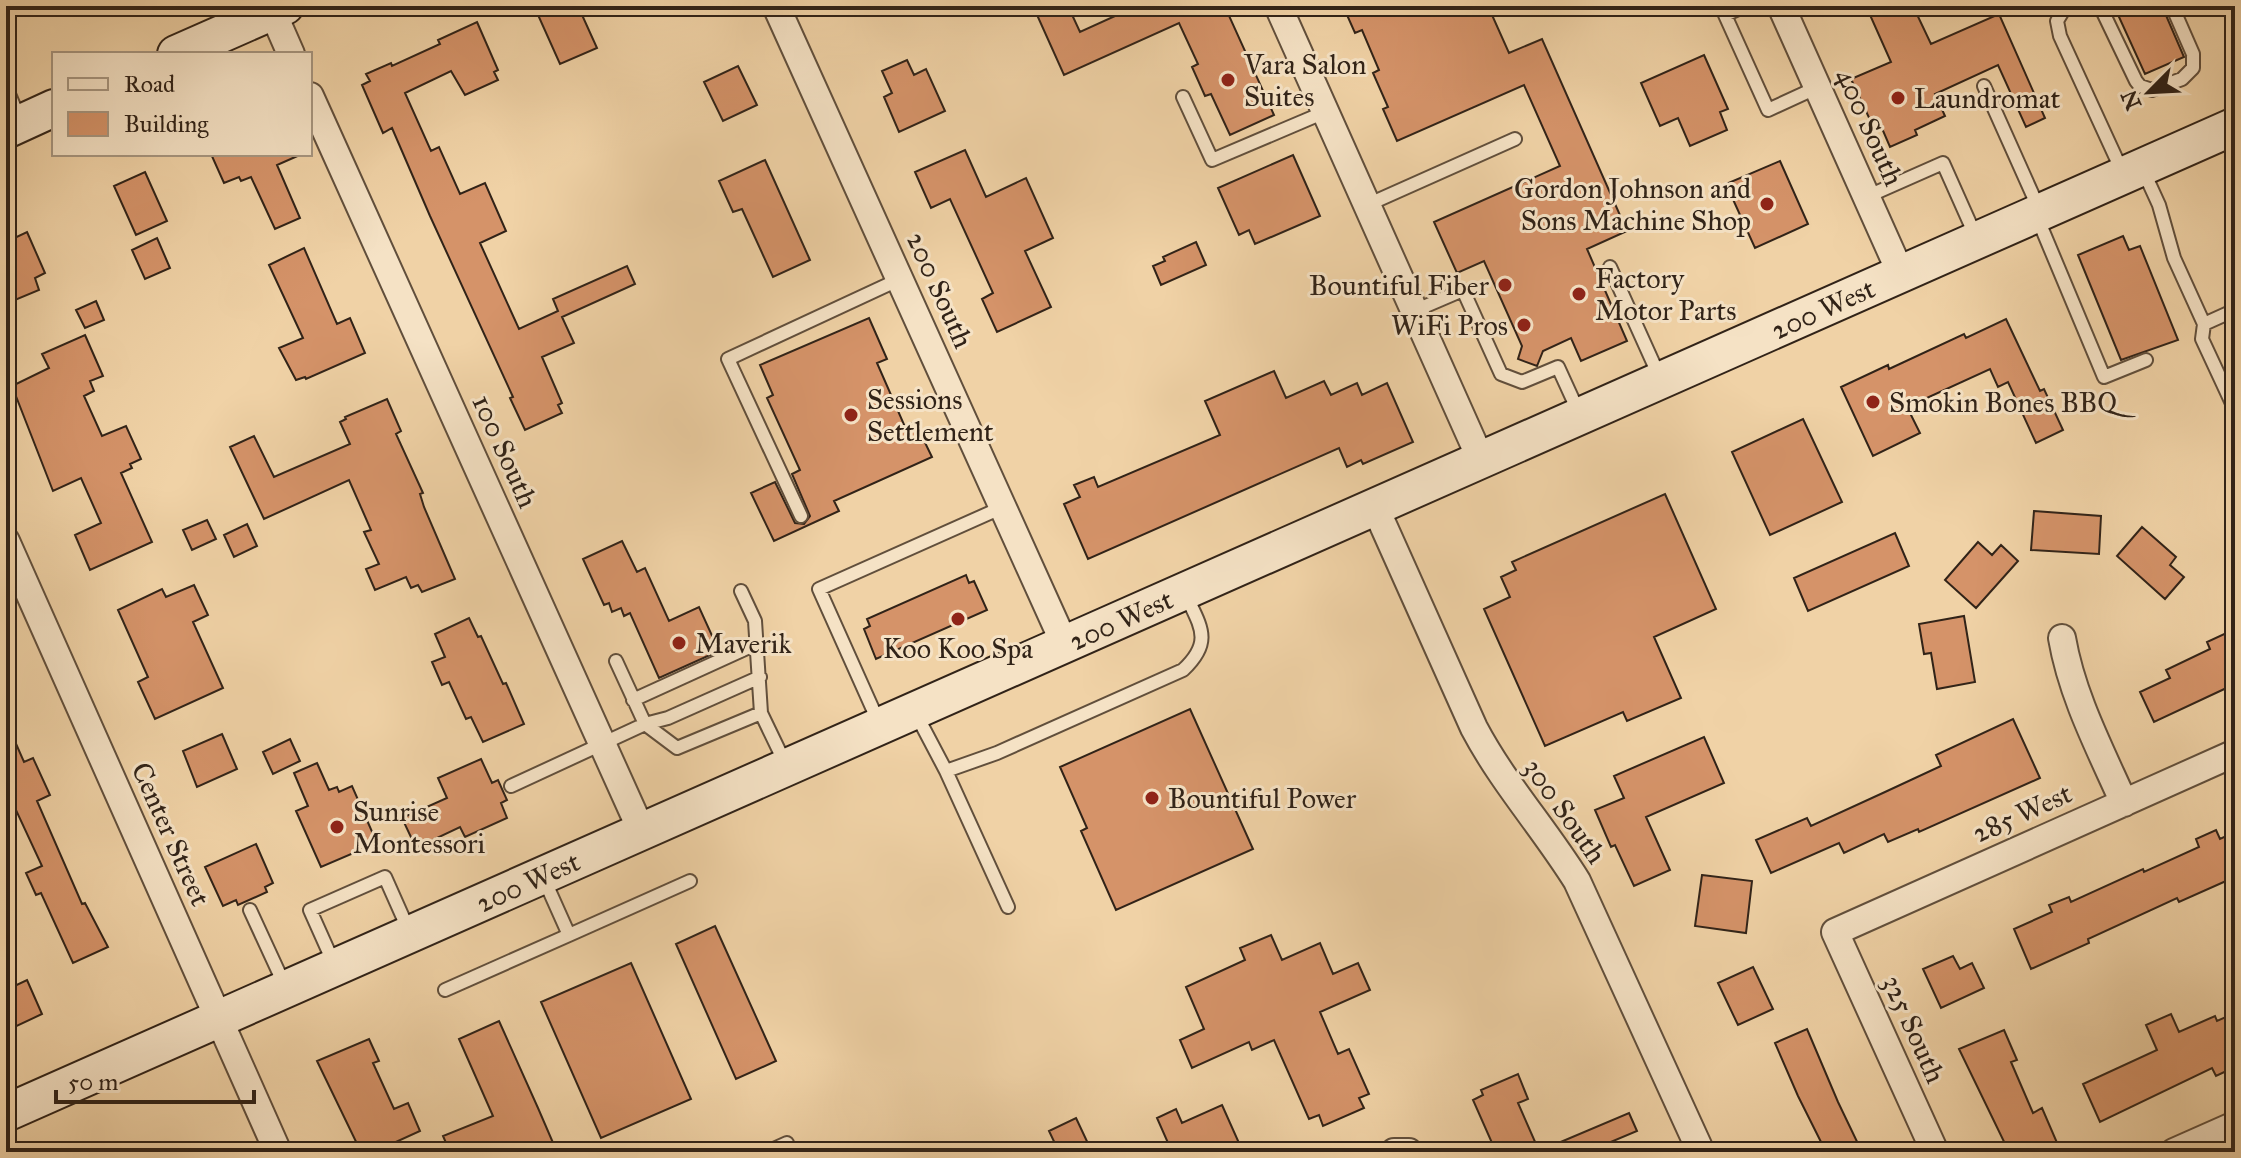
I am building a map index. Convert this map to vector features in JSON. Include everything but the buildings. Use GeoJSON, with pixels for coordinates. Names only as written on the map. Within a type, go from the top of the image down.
{"type":"FeatureCollection","features":[{"type":"Feature","properties":{"kind":"main road"},"geometry":{"type":"LineString","coordinates":[[180,52],[275,8]]}},
{"type":"Feature","properties":{"kind":"main road","name":"200 West"},"geometry":{"type":"LineString","coordinates":[[6,1113],[2235,126]]}},
{"type":"Feature","properties":{"kind":"street","name":"200 South"},"geometry":{"type":"LineString","coordinates":[[776,6],[1065,645]]}},
{"type":"Feature","properties":{"kind":"street"},"geometry":{"type":"LineString","coordinates":[[1278,6],[1481,460]]}},
{"type":"Feature","properties":{"kind":"street","name":"400 South"},"geometry":{"type":"LineString","coordinates":[[1781,6],[1901,274]]}},
{"type":"Feature","properties":{"kind":"street"},"geometry":{"type":"LineString","coordinates":[[275,8],[290,52]]}},
{"type":"Feature","properties":{"kind":"street","name":"100 South"},"geometry":{"type":"LineString","coordinates":[[312,100],[642,832]]}},
{"type":"Feature","properties":{"kind":"street","name":"300 South"},"geometry":{"type":"LineString","coordinates":[[1375,507],[1492,762],[1577,881],[1701,1152]]}},
{"type":"Feature","properties":{"kind":"street","name":"Center Street"},"geometry":{"type":"LineString","coordinates":[[6,541],[278,1152]]}},
{"type":"Feature","properties":{"kind":"street"},"geometry":{"type":"LineString","coordinates":[[2062,638],[2067,669],[2077,697],[2124,803]]}},
{"type":"Feature","properties":{"kind":"street","name":"285 West"},"geometry":{"type":"LineString","coordinates":[[1835,932],[2235,753]]}},
{"type":"Feature","properties":{"kind":"street","name":"325 South"},"geometry":{"type":"LineString","coordinates":[[1835,932],[1935,1152]]}},
{"type":"Feature","properties":{"kind":"street"},"geometry":{"type":"LineString","coordinates":[[2174,1152],[2235,1125]]}},
{"type":"Feature","properties":{"kind":"street"},"geometry":{"type":"LineString","coordinates":[[1394,1152],[1409,1152]]}},
{"type":"Feature","properties":{"kind":"lane"},"geometry":{"type":"LineString","coordinates":[[1745,6],[1725,15],[1768,110],[1818,87]]}},
{"type":"Feature","properties":{"kind":"lane"},"geometry":{"type":"LineString","coordinates":[[2066,6],[2057,21],[2060,36],[2133,172],[2159,205],[2174,258],[2204,324],[2202,339],[2235,410]]}},
{"type":"Feature","properties":{"kind":"lane"},"geometry":{"type":"LineString","coordinates":[[2100,6],[2136,81],[2152,90],[2182,79],[2193,68],[2193,54],[2172,6]]}},
{"type":"Feature","properties":{"kind":"lane"},"geometry":{"type":"LineString","coordinates":[[1984,86],[2104,377],[2146,360]]}},
{"type":"Feature","properties":{"kind":"lane"},"geometry":{"type":"LineString","coordinates":[[6,87],[27,120]]}},
{"type":"Feature","properties":{"kind":"lane"},"geometry":{"type":"LineString","coordinates":[[1183,97],[1212,160],[1325,112]]}},
{"type":"Feature","properties":{"kind":"lane"},"geometry":{"type":"LineString","coordinates":[[1367,205],[1515,139]]}},
{"type":"Feature","properties":{"kind":"lane"},"geometry":{"type":"LineString","coordinates":[[1866,197],[1943,163],[1977,240]]}},
{"type":"Feature","properties":{"kind":"lane"},"geometry":{"type":"LineString","coordinates":[[1610,267],[1661,380]]}},
{"type":"Feature","properties":{"kind":"lane"},"geometry":{"type":"LineString","coordinates":[[801,516],[728,359],[900,279]]}},
{"type":"Feature","properties":{"kind":"lane"},"geometry":{"type":"LineString","coordinates":[[1414,311],[1463,290],[1501,374],[1522,382],[1558,367],[1580,416]]}},
{"type":"Feature","properties":{"kind":"lane"},"geometry":{"type":"LineString","coordinates":[[2204,324],[2235,310]]}},
{"type":"Feature","properties":{"kind":"lane"},"geometry":{"type":"LineString","coordinates":[[880,726],[819,589],[1003,507]]}},
{"type":"Feature","properties":{"kind":"lane"},"geometry":{"type":"LineString","coordinates":[[741,591],[755,621],[761,713],[787,767]]}},
{"type":"Feature","properties":{"kind":"lane"},"geometry":{"type":"LineString","coordinates":[[946,771],[997,753],[1183,670],[1196,658],[1203,643],[1202,630],[1184,592]]}},
{"type":"Feature","properties":{"kind":"lane"},"geometry":{"type":"LineString","coordinates":[[633,700],[758,643]]}},
{"type":"Feature","properties":{"kind":"lane"},"geometry":{"type":"LineString","coordinates":[[616,661],[645,724],[677,748],[761,713]]}},
{"type":"Feature","properties":{"kind":"lane"},"geometry":{"type":"LineString","coordinates":[[511,786],[645,724],[668,718],[760,677]]}},
{"type":"Feature","properties":{"kind":"lane"},"geometry":{"type":"LineString","coordinates":[[914,711],[946,771],[1008,907]]}},
{"type":"Feature","properties":{"kind":"lane"},"geometry":{"type":"LineString","coordinates":[[543,876],[569,935]]}},
{"type":"Feature","properties":{"kind":"lane"},"geometry":{"type":"LineString","coordinates":[[336,967],[310,910],[385,877],[411,934]]}},
{"type":"Feature","properties":{"kind":"lane"},"geometry":{"type":"LineString","coordinates":[[445,990],[690,881]]}},
{"type":"Feature","properties":{"kind":"lane"},"geometry":{"type":"LineString","coordinates":[[250,910],[286,989]]}},
{"type":"Feature","properties":{"kind":"lane"},"geometry":{"type":"LineString","coordinates":[[767,1152],[787,1143]]}},
{"type":"Feature","properties":{"kind":"place","name":"Vara Salon Suites"},"geometry":{"type":"Point","coordinates":[1228,80]}},
{"type":"Feature","properties":{"kind":"place","name":"Laundromat"},"geometry":{"type":"Point","coordinates":[1898,98]}},
{"type":"Feature","properties":{"kind":"place","name":"Gordon Johnson and Sons Machine Shop"},"geometry":{"type":"Point","coordinates":[1767,204]}},
{"type":"Feature","properties":{"kind":"place","name":"Bountiful Fiber"},"geometry":{"type":"Point","coordinates":[1505,285]}},
{"type":"Feature","properties":{"kind":"place","name":"Factory Motor Parts"},"geometry":{"type":"Point","coordinates":[1579,294]}},
{"type":"Feature","properties":{"kind":"place","name":"WiFi Pros"},"geometry":{"type":"Point","coordinates":[1524,325]}},
{"type":"Feature","properties":{"kind":"place","name":"Smokin Bones BBQ"},"geometry":{"type":"Point","coordinates":[1873,402]}},
{"type":"Feature","properties":{"kind":"place","name":"Sessions Settlement"},"geometry":{"type":"Point","coordinates":[851,415]}},
{"type":"Feature","properties":{"kind":"place","name":"Koo Koo Spa"},"geometry":{"type":"Point","coordinates":[958,619]}},
{"type":"Feature","properties":{"kind":"place","name":"Maverik"},"geometry":{"type":"Point","coordinates":[679,643]}},
{"type":"Feature","properties":{"kind":"place","name":"Bountiful Power"},"geometry":{"type":"Point","coordinates":[1152,798]}},
{"type":"Feature","properties":{"kind":"place","name":"Sunrise Montessori"},"geometry":{"type":"Point","coordinates":[337,827]}}]}
